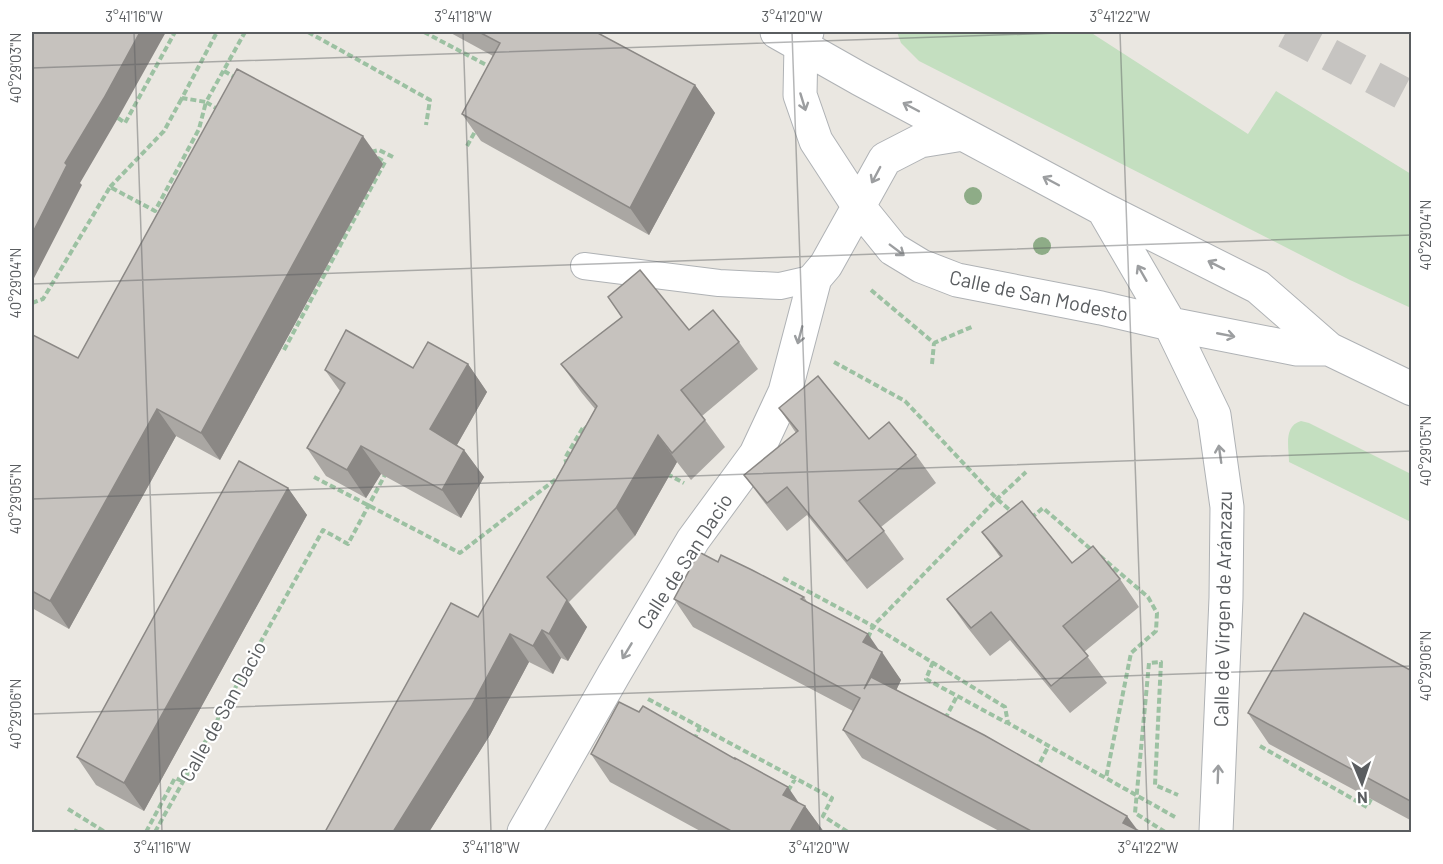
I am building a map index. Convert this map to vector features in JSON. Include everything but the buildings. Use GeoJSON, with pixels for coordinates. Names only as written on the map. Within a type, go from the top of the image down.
{"type":"FeatureCollection","features":[{"type":"Feature","properties":{"kind":"street","name":"Calle de San Modesto"},"geometry":{"type":"LineString","coordinates":[[795,36],[860,79],[1103,209],[1258,287],[1329,350],[1412,389]]}},
{"type":"Feature","properties":{"kind":"street","name":"Calle de San Modesto"},"geometry":{"type":"LineString","coordinates":[[795,36],[800,95],[816,141],[859,207],[893,249],[921,266],[957,280],[1170,324],[1297,349],[1329,350]]}},
{"type":"Feature","properties":{"kind":"street","name":"Calle de San Dacio"},"geometry":{"type":"LineString","coordinates":[[524,832],[693,540],[756,454],[785,392],[815,278],[826,265],[885,159],[920,141],[963,134]]}},
{"type":"Feature","properties":{"kind":"street","name":"Calle de San Modesto"},"geometry":{"type":"LineString","coordinates":[[1103,209],[1170,324]]}},
{"type":"Feature","properties":{"kind":"street","name":"Calle de Virgen de Aránzazu"},"geometry":{"type":"LineString","coordinates":[[1170,324],[1214,415],[1227,507],[1226,598],[1216,832]]}},
{"type":"Feature","properties":{"kind":"lane"},"geometry":{"type":"LineString","coordinates":[[585,266],[719,283],[780,286],[815,278]]}},
{"type":"Feature","properties":{"kind":"path"},"geometry":{"type":"LineString","coordinates":[[118,118],[124,123],[175,32]]}},
{"type":"Feature","properties":{"kind":"path"},"geometry":{"type":"LineString","coordinates":[[32,303],[43,299],[110,188],[164,131],[217,32]]}},
{"type":"Feature","properties":{"kind":"path"},"geometry":{"type":"LineString","coordinates":[[110,188],[155,212],[199,129],[206,102],[245,32]]}},
{"type":"Feature","properties":{"kind":"path"},"geometry":{"type":"LineString","coordinates":[[308,32],[430,100],[426,125]]}},
{"type":"Feature","properties":{"kind":"path"},"geometry":{"type":"LineString","coordinates":[[424,32],[496,70]]}},
{"type":"Feature","properties":{"kind":"path"},"geometry":{"type":"LineString","coordinates":[[224,71],[243,81]]}},
{"type":"Feature","properties":{"kind":"path"},"geometry":{"type":"LineString","coordinates":[[182,98],[206,102],[224,113]]}},
{"type":"Feature","properties":{"kind":"path"},"geometry":{"type":"LineString","coordinates":[[467,146],[477,127]]}},
{"type":"Feature","properties":{"kind":"path"},"geometry":{"type":"LineString","coordinates":[[284,350],[385,162],[368,152],[379,150],[393,158]]}},
{"type":"Feature","properties":{"kind":"path"},"geometry":{"type":"LineString","coordinates":[[871,290],[934,343]]}},
{"type":"Feature","properties":{"kind":"path"},"geometry":{"type":"LineString","coordinates":[[934,343],[984,321]]}},
{"type":"Feature","properties":{"kind":"path"},"geometry":{"type":"LineString","coordinates":[[932,364],[934,343]]}},
{"type":"Feature","properties":{"kind":"path"},"geometry":{"type":"LineString","coordinates":[[833,362],[905,401],[997,499],[1018,517]]}},
{"type":"Feature","properties":{"kind":"path"},"geometry":{"type":"LineString","coordinates":[[568,470],[565,458],[584,426],[589,431]]}},
{"type":"Feature","properties":{"kind":"path"},"geometry":{"type":"LineString","coordinates":[[314,477],[460,553],[576,462]]}},
{"type":"Feature","properties":{"kind":"path","name":"Calle de San Dacio"},"geometry":{"type":"LineString","coordinates":[[155,832],[323,530],[348,544],[387,471]]}},
{"type":"Feature","properties":{"kind":"path"},"geometry":{"type":"LineString","coordinates":[[663,472],[693,488]]}},
{"type":"Feature","properties":{"kind":"path"},"geometry":{"type":"LineString","coordinates":[[866,641],[873,626],[1026,472]]}},
{"type":"Feature","properties":{"kind":"path"},"geometry":{"type":"LineString","coordinates":[[1025,524],[1043,508],[1148,597],[1157,613],[1156,631],[1131,653],[1106,778]]}},
{"type":"Feature","properties":{"kind":"path"},"geometry":{"type":"LineString","coordinates":[[783,578],[873,626],[1005,707],[1008,723]]}},
{"type":"Feature","properties":{"kind":"path"},"geometry":{"type":"LineString","coordinates":[[933,662],[926,679],[1181,820]]}},
{"type":"Feature","properties":{"kind":"path"},"geometry":{"type":"LineString","coordinates":[[1130,822],[1135,813],[1149,663],[1161,662],[1155,785],[1182,797]]}},
{"type":"Feature","properties":{"kind":"path"},"geometry":{"type":"LineString","coordinates":[[641,695],[832,798],[823,816],[848,832]]}},
{"type":"Feature","properties":{"kind":"path"},"geometry":{"type":"LineString","coordinates":[[943,722],[957,696]]}},
{"type":"Feature","properties":{"kind":"path"},"geometry":{"type":"LineString","coordinates":[[690,748],[700,727]]}},
{"type":"Feature","properties":{"kind":"path"},"geometry":{"type":"LineString","coordinates":[[1252,741],[1366,807],[1371,799]]}},
{"type":"Feature","properties":{"kind":"path"},"geometry":{"type":"LineString","coordinates":[[1032,777],[1048,747]]}},
{"type":"Feature","properties":{"kind":"path"},"geometry":{"type":"LineString","coordinates":[[146,832],[175,778],[182,781]]}},
{"type":"Feature","properties":{"kind":"path"},"geometry":{"type":"LineString","coordinates":[[786,794],[795,779]]}},
{"type":"Feature","properties":{"kind":"path"},"geometry":{"type":"LineString","coordinates":[[68,809],[103,832]]}},
{"type":"Feature","properties":{"kind":"path"},"geometry":{"type":"LineString","coordinates":[[1135,813],[1165,832]]}},
{"type":"Feature","properties":{"kind":"green space"},"geometry":{"type":"Polygon","coordinates":[[[897,32],[1090,32],[1248,134],[1276,91],[1411,174],[1411,308],[1350,280],[919,61],[901,43],[897,32]]]}},
{"type":"Feature","properties":{"kind":"green space"},"geometry":{"type":"Polygon","coordinates":[[[1301,421],[1411,474],[1411,522],[1289,462],[1289,432],[1295,424],[1301,421]]]}},
{"type":"Feature","properties":{"kind":"tunnel"},"geometry":{"type":"LineString","coordinates":[[1286,32],[1412,98]]}}]}
